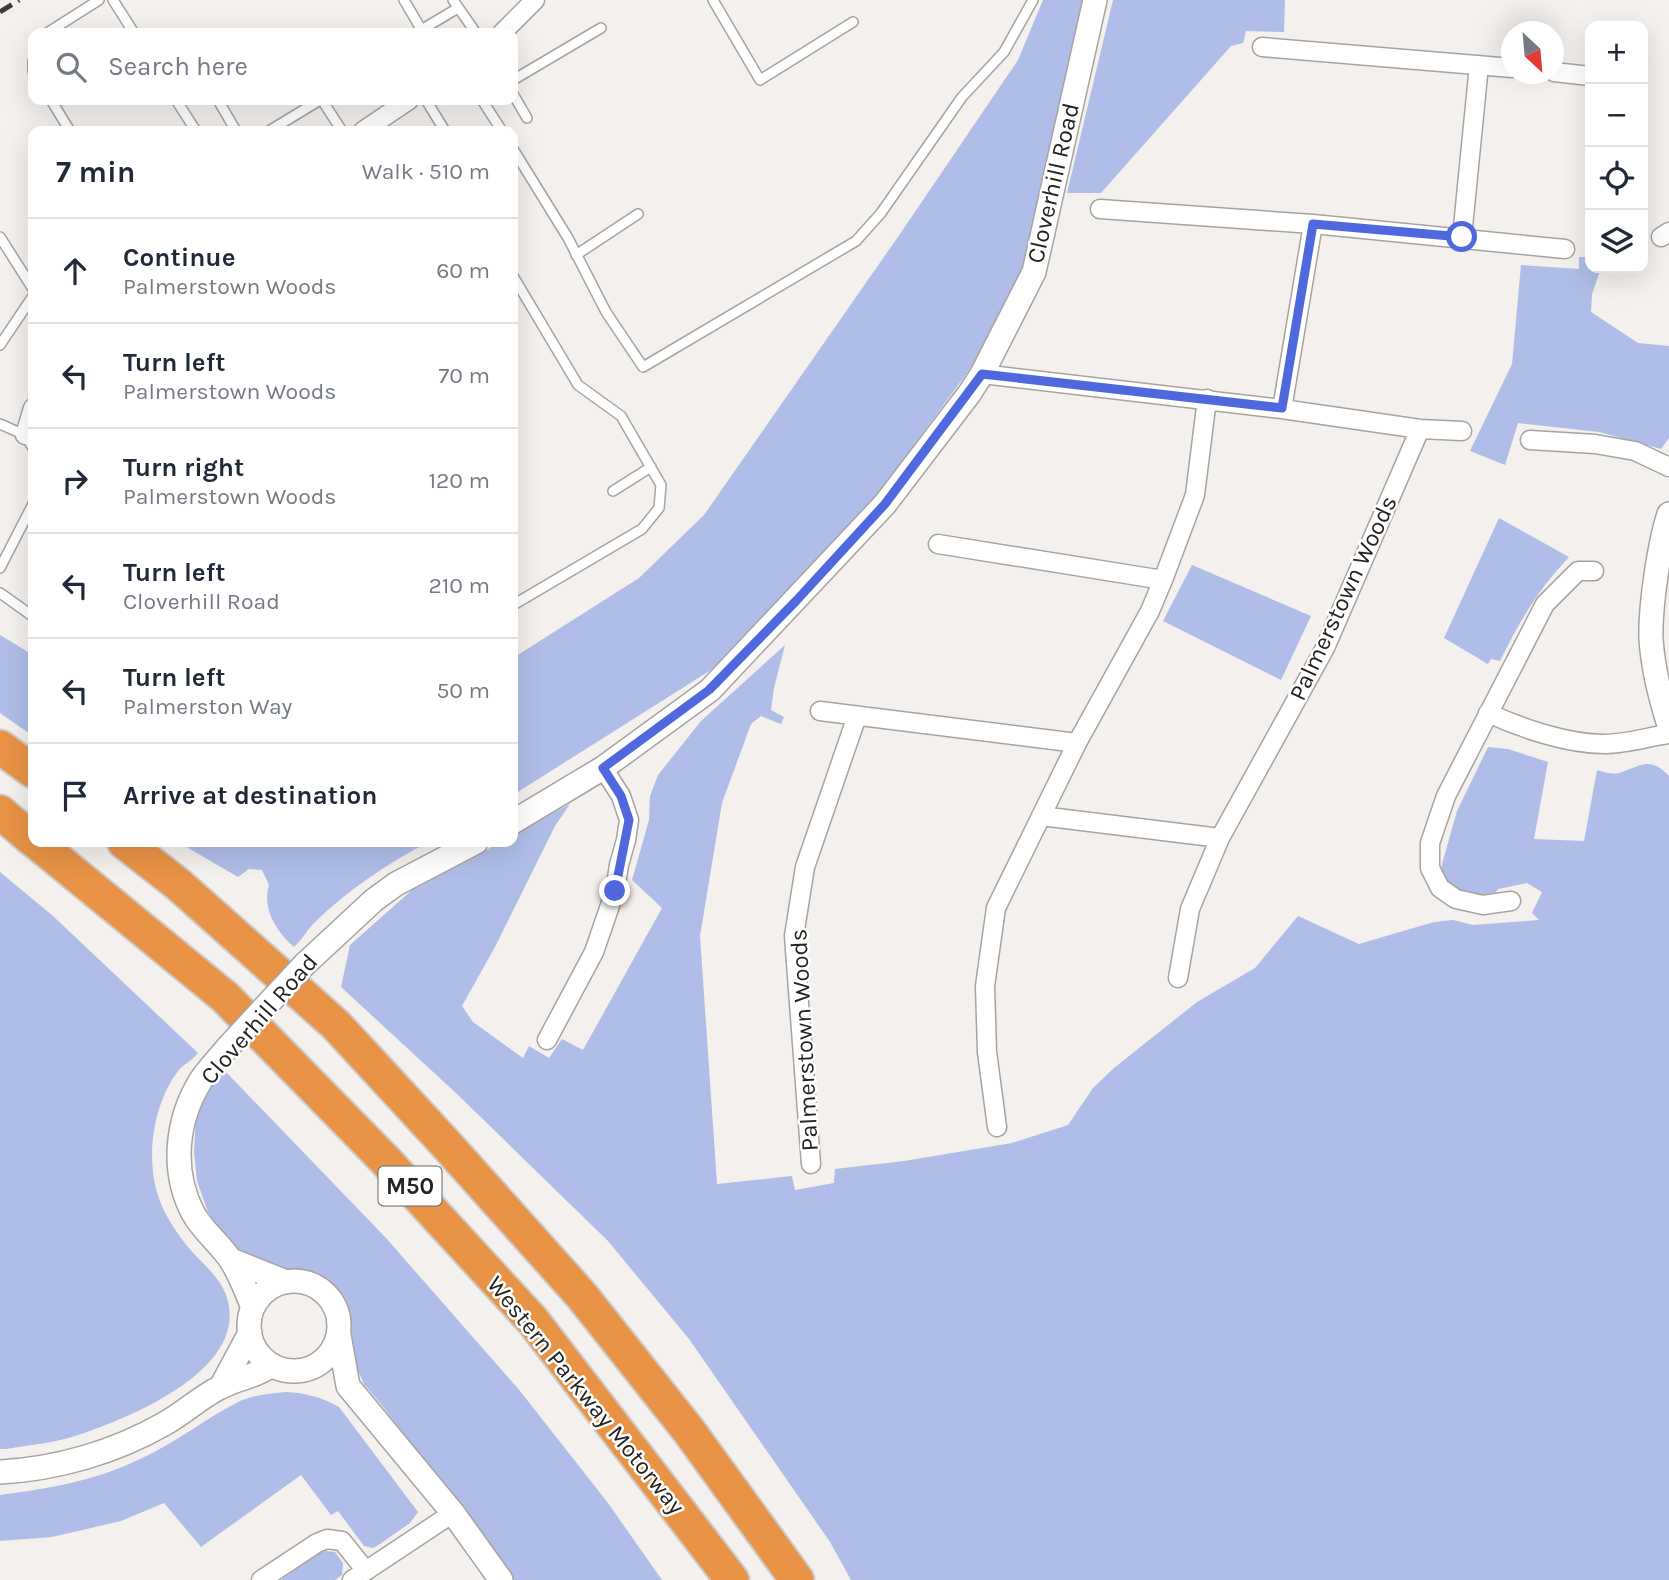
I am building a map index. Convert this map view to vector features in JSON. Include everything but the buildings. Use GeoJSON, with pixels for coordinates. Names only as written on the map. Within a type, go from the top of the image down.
{"type":"FeatureCollection","features":[{"type":"Feature","properties":{"kind":"highway"},"geometry":{"type":"LineString","coordinates":[[0,747],[28,767]]}},
{"type":"Feature","properties":{"kind":"highway","name":"Western Parkway Motorway"},"geometry":{"type":"LineString","coordinates":[[0,812],[28,835]]}},
{"type":"Feature","properties":{"kind":"highway","name":"Western Parkway Motorway"},"geometry":{"type":"LineString","coordinates":[[42,847],[225,997],[385,1160],[533,1321],[732,1580]]}},
{"type":"Feature","properties":{"kind":"highway","name":"M50"},"geometry":{"type":"LineString","coordinates":[[130,847],[179,885],[336,1025],[445,1143],[582,1296],[689,1431],[797,1580]]}},
{"type":"Feature","properties":{"kind":"street"},"geometry":{"type":"LineString","coordinates":[[507,28],[535,0]]}},
{"type":"Feature","properties":{"kind":"street","name":"Cloverhill Road"},"geometry":{"type":"LineString","coordinates":[[518,819],[603,768],[709,690],[885,504],[982,374],[1034,272],[1095,0]]}},
{"type":"Feature","properties":{"kind":"street"},"geometry":{"type":"LineString","coordinates":[[1262,47],[1501,67]]}},
{"type":"Feature","properties":{"kind":"street"},"geometry":{"type":"LineString","coordinates":[[1462,237],[1479,65]]}},
{"type":"Feature","properties":{"kind":"street"},"geometry":{"type":"LineString","coordinates":[[1564,73],[1585,75]]}},
{"type":"Feature","properties":{"kind":"street"},"geometry":{"type":"LineString","coordinates":[[370,126],[402,105]]}},
{"type":"Feature","properties":{"kind":"street"},"geometry":{"type":"LineString","coordinates":[[1100,209],[1313,224],[1565,249]]}},
{"type":"Feature","properties":{"kind":"street"},"geometry":{"type":"LineString","coordinates":[[1282,408],[1313,224]]}},
{"type":"Feature","properties":{"kind":"street"},"geometry":{"type":"LineString","coordinates":[[982,374],[1282,408],[1420,429],[1462,431]]}},
{"type":"Feature","properties":{"kind":"street"},"geometry":{"type":"LineString","coordinates":[[997,1127],[987,1052],[985,986],[996,908],[1077,743],[1150,611],[1163,580],[1195,495],[1207,399]]}},
{"type":"Feature","properties":{"kind":"street","name":"Palmerstown Woods"},"geometry":{"type":"LineString","coordinates":[[1178,978],[1190,909],[1220,838],[1325,648],[1420,429]]}},
{"type":"Feature","properties":{"kind":"street"},"geometry":{"type":"LineString","coordinates":[[1530,440],[1595,444],[1635,451],[1669,467]]}},
{"type":"Feature","properties":{"kind":"street"},"geometry":{"type":"LineString","coordinates":[[1669,514],[1657,570],[1651,638],[1658,690],[1669,725]]}},
{"type":"Feature","properties":{"kind":"street"},"geometry":{"type":"LineString","coordinates":[[938,544],[1163,580]]}},
{"type":"Feature","properties":{"kind":"street"},"geometry":{"type":"LineString","coordinates":[[1511,901],[1483,905],[1456,899],[1440,888],[1430,868],[1430,843],[1446,796],[1545,604],[1578,571],[1594,571]]}},
{"type":"Feature","properties":{"kind":"street"},"geometry":{"type":"LineString","coordinates":[[820,711],[1077,743]]}},
{"type":"Feature","properties":{"kind":"street"},"geometry":{"type":"LineString","coordinates":[[1488,713],[1548,736],[1604,744],[1669,734]]}},
{"type":"Feature","properties":{"kind":"street","name":"Palmerstown Woods"},"geometry":{"type":"LineString","coordinates":[[811,1164],[794,936],[805,867],[857,716]]}},
{"type":"Feature","properties":{"kind":"street"},"geometry":{"type":"LineString","coordinates":[[547,1040],[594,952],[615,891],[626,840],[629,820],[621,796],[603,768]]}},
{"type":"Feature","properties":{"kind":"street"},"geometry":{"type":"LineString","coordinates":[[1041,817],[1220,838]]}},
{"type":"Feature","properties":{"kind":"street","name":"Cloverhill Road"},"geometry":{"type":"LineString","coordinates":[[253,1307],[231,1260],[193,1213],[183,1184],[179,1161],[179,1139],[184,1116],[201,1080],[304,965],[374,900],[396,884],[466,847]]}},
{"type":"Feature","properties":{"kind":"street"},"geometry":{"type":"LineString","coordinates":[[231,1260],[286,1282],[307,1283],[327,1294],[335,1306],[339,1320],[348,1386],[453,1513],[501,1580]]}},
{"type":"Feature","properties":{"kind":"street"},"geometry":{"type":"LineString","coordinates":[[286,1282],[267,1291],[253,1307],[250,1333],[254,1346],[261,1357],[272,1365],[348,1386]]}},
{"type":"Feature","properties":{"kind":"street"},"geometry":{"type":"LineString","coordinates":[[221,1387],[250,1333]]}},
{"type":"Feature","properties":{"kind":"street"},"geometry":{"type":"LineString","coordinates":[[299,1371],[312,1368],[324,1360],[339,1335]]}},
{"type":"Feature","properties":{"kind":"street"},"geometry":{"type":"LineString","coordinates":[[0,1472],[52,1465],[104,1451],[162,1425],[221,1387],[256,1376],[272,1365]]}},
{"type":"Feature","properties":{"kind":"street"},"geometry":{"type":"LineString","coordinates":[[261,1580],[327,1539],[342,1541],[359,1575],[453,1513]]}},
{"type":"Feature","properties":{"kind":"lane"},"geometry":{"type":"LineString","coordinates":[[55,28],[99,0]]}},
{"type":"Feature","properties":{"kind":"lane"},"geometry":{"type":"LineString","coordinates":[[113,0],[131,28]]}},
{"type":"Feature","properties":{"kind":"lane"},"geometry":{"type":"LineString","coordinates":[[404,0],[418,28]]}},
{"type":"Feature","properties":{"kind":"lane"},"geometry":{"type":"LineString","coordinates":[[713,0],[760,80],[853,22]]}},
{"type":"Feature","properties":{"kind":"lane"},"geometry":{"type":"LineString","coordinates":[[518,157],[576,255],[606,312],[643,367],[856,241],[881,213],[962,97],[1004,52],[1033,0]]}},
{"type":"Feature","properties":{"kind":"lane"},"geometry":{"type":"LineString","coordinates":[[423,28],[456,4],[473,28]]}},
{"type":"Feature","properties":{"kind":"lane"},"geometry":{"type":"LineString","coordinates":[[518,77],[601,28]]}},
{"type":"Feature","properties":{"kind":"lane"},"geometry":{"type":"LineString","coordinates":[[518,103],[527,118]]}},
{"type":"Feature","properties":{"kind":"lane"},"geometry":{"type":"LineString","coordinates":[[54,105],[67,126]]}},
{"type":"Feature","properties":{"kind":"lane"},"geometry":{"type":"LineString","coordinates":[[179,105],[193,126]]}},
{"type":"Feature","properties":{"kind":"lane"},"geometry":{"type":"LineString","coordinates":[[221,105],[233,126]]}},
{"type":"Feature","properties":{"kind":"lane"},"geometry":{"type":"LineString","coordinates":[[277,126],[313,105]]}},
{"type":"Feature","properties":{"kind":"lane"},"geometry":{"type":"LineString","coordinates":[[324,105],[339,126]]}},
{"type":"Feature","properties":{"kind":"lane"},"geometry":{"type":"LineString","coordinates":[[429,105],[442,126]]}},
{"type":"Feature","properties":{"kind":"lane"},"geometry":{"type":"LineString","coordinates":[[485,105],[499,126]]}},
{"type":"Feature","properties":{"kind":"lane"},"geometry":{"type":"LineString","coordinates":[[576,255],[638,214]]}},
{"type":"Feature","properties":{"kind":"lane"},"geometry":{"type":"LineString","coordinates":[[0,237],[28,281]]}},
{"type":"Feature","properties":{"kind":"lane"},"geometry":{"type":"LineString","coordinates":[[518,284],[578,385],[621,416],[661,485],[659,508],[642,529],[518,603]]}},
{"type":"Feature","properties":{"kind":"lane"},"geometry":{"type":"LineString","coordinates":[[0,345],[28,303]]}},
{"type":"Feature","properties":{"kind":"lane"},"geometry":{"type":"LineString","coordinates":[[0,424],[28,441]]}},
{"type":"Feature","properties":{"kind":"lane"},"geometry":{"type":"LineString","coordinates":[[613,491],[651,467]]}},
{"type":"Feature","properties":{"kind":"lane"},"geometry":{"type":"LineString","coordinates":[[0,568],[28,514]]}},
{"type":"Feature","properties":{"kind":"lane"},"geometry":{"type":"LineString","coordinates":[[0,593],[28,613]]}},
{"type":"Feature","properties":{"kind":"shaded area"},"geometry":{"type":"Polygon","coordinates":[[[1043,0],[1086,0],[1023,270],[970,369],[880,491],[719,665],[518,792],[518,655],[639,578],[704,515],[1018,60],[1043,0]]]}},
{"type":"Feature","properties":{"kind":"shaded area"},"geometry":{"type":"Polygon","coordinates":[[[1113,0],[1285,0],[1284,32],[1246,31],[1243,43],[1231,46],[1101,193],[1067,193],[1113,0]]]}},
{"type":"Feature","properties":{"kind":"shaded area"},"geometry":{"type":"Polygon","coordinates":[[[1579,257],[1585,257],[1585,273],[1599,273],[1592,294],[1591,312],[1638,343],[1669,346],[1669,438],[1661,449],[1599,432],[1518,423],[1505,465],[1470,451],[1512,364],[1521,265],[1579,269],[1579,257]]]}},
{"type":"Feature","properties":{"kind":"shaded area"},"geometry":{"type":"Polygon","coordinates":[[[1499,518],[1569,557],[1530,606],[1500,661],[1491,659],[1488,664],[1444,638],[1499,518]]]}},
{"type":"Feature","properties":{"kind":"shaded area"},"geometry":{"type":"Polygon","coordinates":[[[1192,565],[1311,616],[1281,680],[1163,621],[1192,565]]]}},
{"type":"Feature","properties":{"kind":"shaded area"},"geometry":{"type":"Polygon","coordinates":[[[0,635],[28,652],[28,733],[0,713],[0,635]]]}},
{"type":"Feature","properties":{"kind":"shaded area"},"geometry":{"type":"Polygon","coordinates":[[[785,645],[771,710],[784,717],[781,724],[761,716],[751,724],[722,803],[700,936],[717,1184],[792,1176],[795,1190],[834,1183],[835,1169],[904,1161],[1012,1143],[1068,1125],[1093,1088],[1114,1068],[1197,1002],[1255,968],[1298,916],[1359,944],[1434,922],[1453,920],[1473,925],[1539,920],[1532,913],[1542,892],[1527,883],[1498,889],[1494,895],[1482,898],[1447,887],[1441,873],[1457,811],[1488,747],[1508,749],[1548,762],[1534,839],[1584,841],[1597,770],[1616,774],[1650,764],[1669,776],[1669,1580],[851,1580],[830,1542],[689,1339],[608,1241],[457,1094],[341,987],[350,945],[412,890],[492,847],[518,847],[518,832],[570,804],[555,826],[496,945],[462,1006],[473,1022],[523,1058],[529,1046],[549,1058],[562,1039],[583,1050],[662,908],[632,880],[649,820],[650,796],[658,775],[701,721],[785,645]]]}},
{"type":"Feature","properties":{"kind":"shaded area"},"geometry":{"type":"Polygon","coordinates":[[[187,847],[419,847],[383,868],[341,899],[315,922],[294,947],[272,919],[267,903],[269,885],[262,870],[249,869],[238,877],[187,847]]]}},
{"type":"Feature","properties":{"kind":"shaded area"},"geometry":{"type":"Polygon","coordinates":[[[0,872],[53,916],[198,1053],[178,1071],[161,1102],[153,1136],[153,1170],[155,1186],[170,1222],[189,1249],[213,1273],[226,1295],[229,1322],[221,1346],[204,1368],[153,1403],[75,1436],[7,1449],[0,1449],[0,872]]]}},
{"type":"Feature","properties":{"kind":"shaded area"},"geometry":{"type":"Polygon","coordinates":[[[225,1071],[386,1238],[520,1391],[608,1503],[662,1580],[510,1580],[458,1506],[364,1384],[356,1366],[348,1304],[334,1285],[318,1275],[282,1269],[242,1253],[224,1235],[208,1212],[197,1181],[194,1152],[196,1117],[213,1083],[225,1071]]]}},
{"type":"Feature","properties":{"kind":"shaded area"},"geometry":{"type":"Polygon","coordinates":[[[285,1392],[313,1396],[339,1407],[418,1512],[410,1523],[373,1548],[364,1546],[338,1511],[331,1515],[301,1475],[201,1547],[164,1503],[121,1521],[52,1537],[0,1541],[0,1495],[54,1487],[107,1473],[153,1453],[238,1402],[255,1396],[285,1392]]]}},
{"type":"Feature","properties":{"kind":"shaded area"},"geometry":{"type":"Polygon","coordinates":[[[335,1552],[343,1563],[342,1575],[335,1580],[281,1580],[318,1553],[335,1552]]]}},
{"type":"Feature","properties":{"kind":"railway"},"geometry":{"type":"LineString","coordinates":[[0,12],[19,0]]}},
{"type":"Feature","properties":{"kind":"route"},"geometry":{"type":"LineString","coordinates":[[615,891],[629,820],[621,796],[603,768],[709,690],[796,601],[885,504],[982,374],[1282,408],[1313,224],[1462,237]]}}]}
